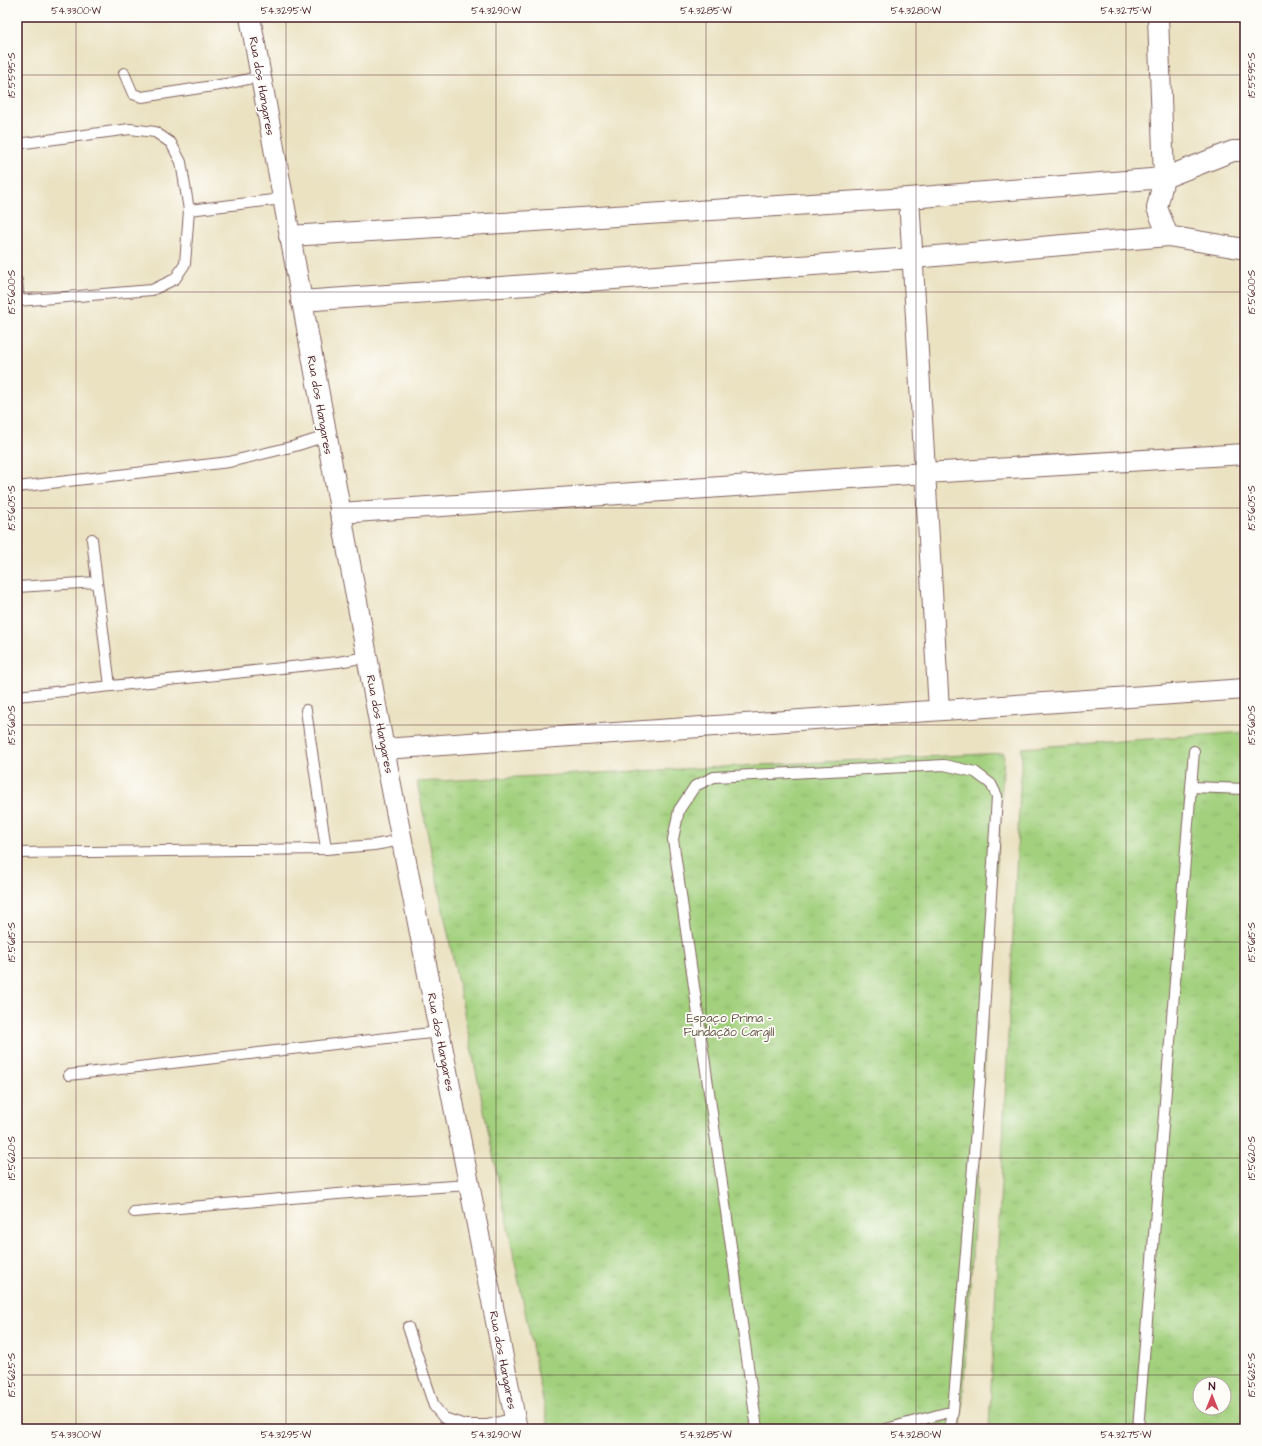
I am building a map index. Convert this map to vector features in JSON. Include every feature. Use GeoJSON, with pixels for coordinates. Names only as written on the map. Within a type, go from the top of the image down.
{"type":"FeatureCollection","features":[{"type":"Feature","properties":{"kind":"street","name":"Rua dos Hangares"},"geometry":{"type":"LineString","coordinates":[[250,17],[282,199],[384,749],[516,1424]]}},
{"type":"Feature","properties":{"kind":"street"},"geometry":{"type":"LineString","coordinates":[[1158,17],[1164,178],[1157,208],[1168,236]]}},
{"type":"Feature","properties":{"kind":"street"},"geometry":{"type":"LineString","coordinates":[[289,236],[909,198],[1164,178],[1233,151],[1245,151]]}},
{"type":"Feature","properties":{"kind":"street"},"geometry":{"type":"LineString","coordinates":[[909,198],[939,710]]}},
{"type":"Feature","properties":{"kind":"street"},"geometry":{"type":"LineString","coordinates":[[301,301],[913,258],[1168,236],[1245,249]]}},
{"type":"Feature","properties":{"kind":"street"},"geometry":{"type":"LineString","coordinates":[[340,513],[926,473],[1245,454]]}},
{"type":"Feature","properties":{"kind":"street"},"geometry":{"type":"LineString","coordinates":[[384,749],[1245,689]]}},
{"type":"Feature","properties":{"kind":"lane"},"geometry":{"type":"LineString","coordinates":[[124,73],[133,94],[142,97],[226,84],[261,76]]}},
{"type":"Feature","properties":{"kind":"lane"},"geometry":{"type":"LineString","coordinates":[[17,144],[130,129],[155,132],[171,143],[181,162],[188,210],[185,264],[175,280],[152,290],[18,301],[17,281]]}},
{"type":"Feature","properties":{"kind":"lane"},"geometry":{"type":"LineString","coordinates":[[188,210],[282,199]]}},
{"type":"Feature","properties":{"kind":"lane"},"geometry":{"type":"LineString","coordinates":[[17,487],[229,462],[295,446],[326,436]]}},
{"type":"Feature","properties":{"kind":"lane"},"geometry":{"type":"LineString","coordinates":[[92,539],[96,582],[110,686]]}},
{"type":"Feature","properties":{"kind":"lane"},"geometry":{"type":"LineString","coordinates":[[17,587],[96,582]]}},
{"type":"Feature","properties":{"kind":"lane"},"geometry":{"type":"LineString","coordinates":[[17,696],[330,663],[367,657]]}},
{"type":"Feature","properties":{"kind":"lane"},"geometry":{"type":"LineString","coordinates":[[306,710],[326,849]]}},
{"type":"Feature","properties":{"kind":"lane"},"geometry":{"type":"LineString","coordinates":[[1138,1429],[1194,752]]}},
{"type":"Feature","properties":{"kind":"lane"},"geometry":{"type":"LineString","coordinates":[[757,1429],[673,839],[679,810],[695,786],[714,777],[944,765],[975,772],[991,784],[997,796],[980,1080],[953,1411],[950,1429]]}},
{"type":"Feature","properties":{"kind":"lane"},"geometry":{"type":"LineString","coordinates":[[1191,787],[1245,789]]}},
{"type":"Feature","properties":{"kind":"lane"},"geometry":{"type":"LineString","coordinates":[[17,853],[326,849],[374,845],[402,840]]}},
{"type":"Feature","properties":{"kind":"lane"},"geometry":{"type":"LineString","coordinates":[[69,1075],[439,1032]]}},
{"type":"Feature","properties":{"kind":"lane"},"geometry":{"type":"LineString","coordinates":[[134,1212],[350,1193],[469,1185]]}},
{"type":"Feature","properties":{"kind":"lane"},"geometry":{"type":"LineString","coordinates":[[408,1327],[434,1406],[444,1418],[465,1425],[516,1424]]}},
{"type":"Feature","properties":{"kind":"lane"},"geometry":{"type":"LineString","coordinates":[[886,1429],[953,1411]]}},
{"type":"Feature","properties":{"kind":"green space"},"geometry":{"type":"Polygon","coordinates":[[[1245,732],[1245,1429],[989,1429],[1022,748],[1245,732]]]}},
{"type":"Feature","properties":{"kind":"green space","name":"Espaço Prima - Fundação Cargill"},"geometry":{"type":"Polygon","coordinates":[[[1004,753],[961,1429],[549,1429],[417,782],[1004,753]]]}}]}
